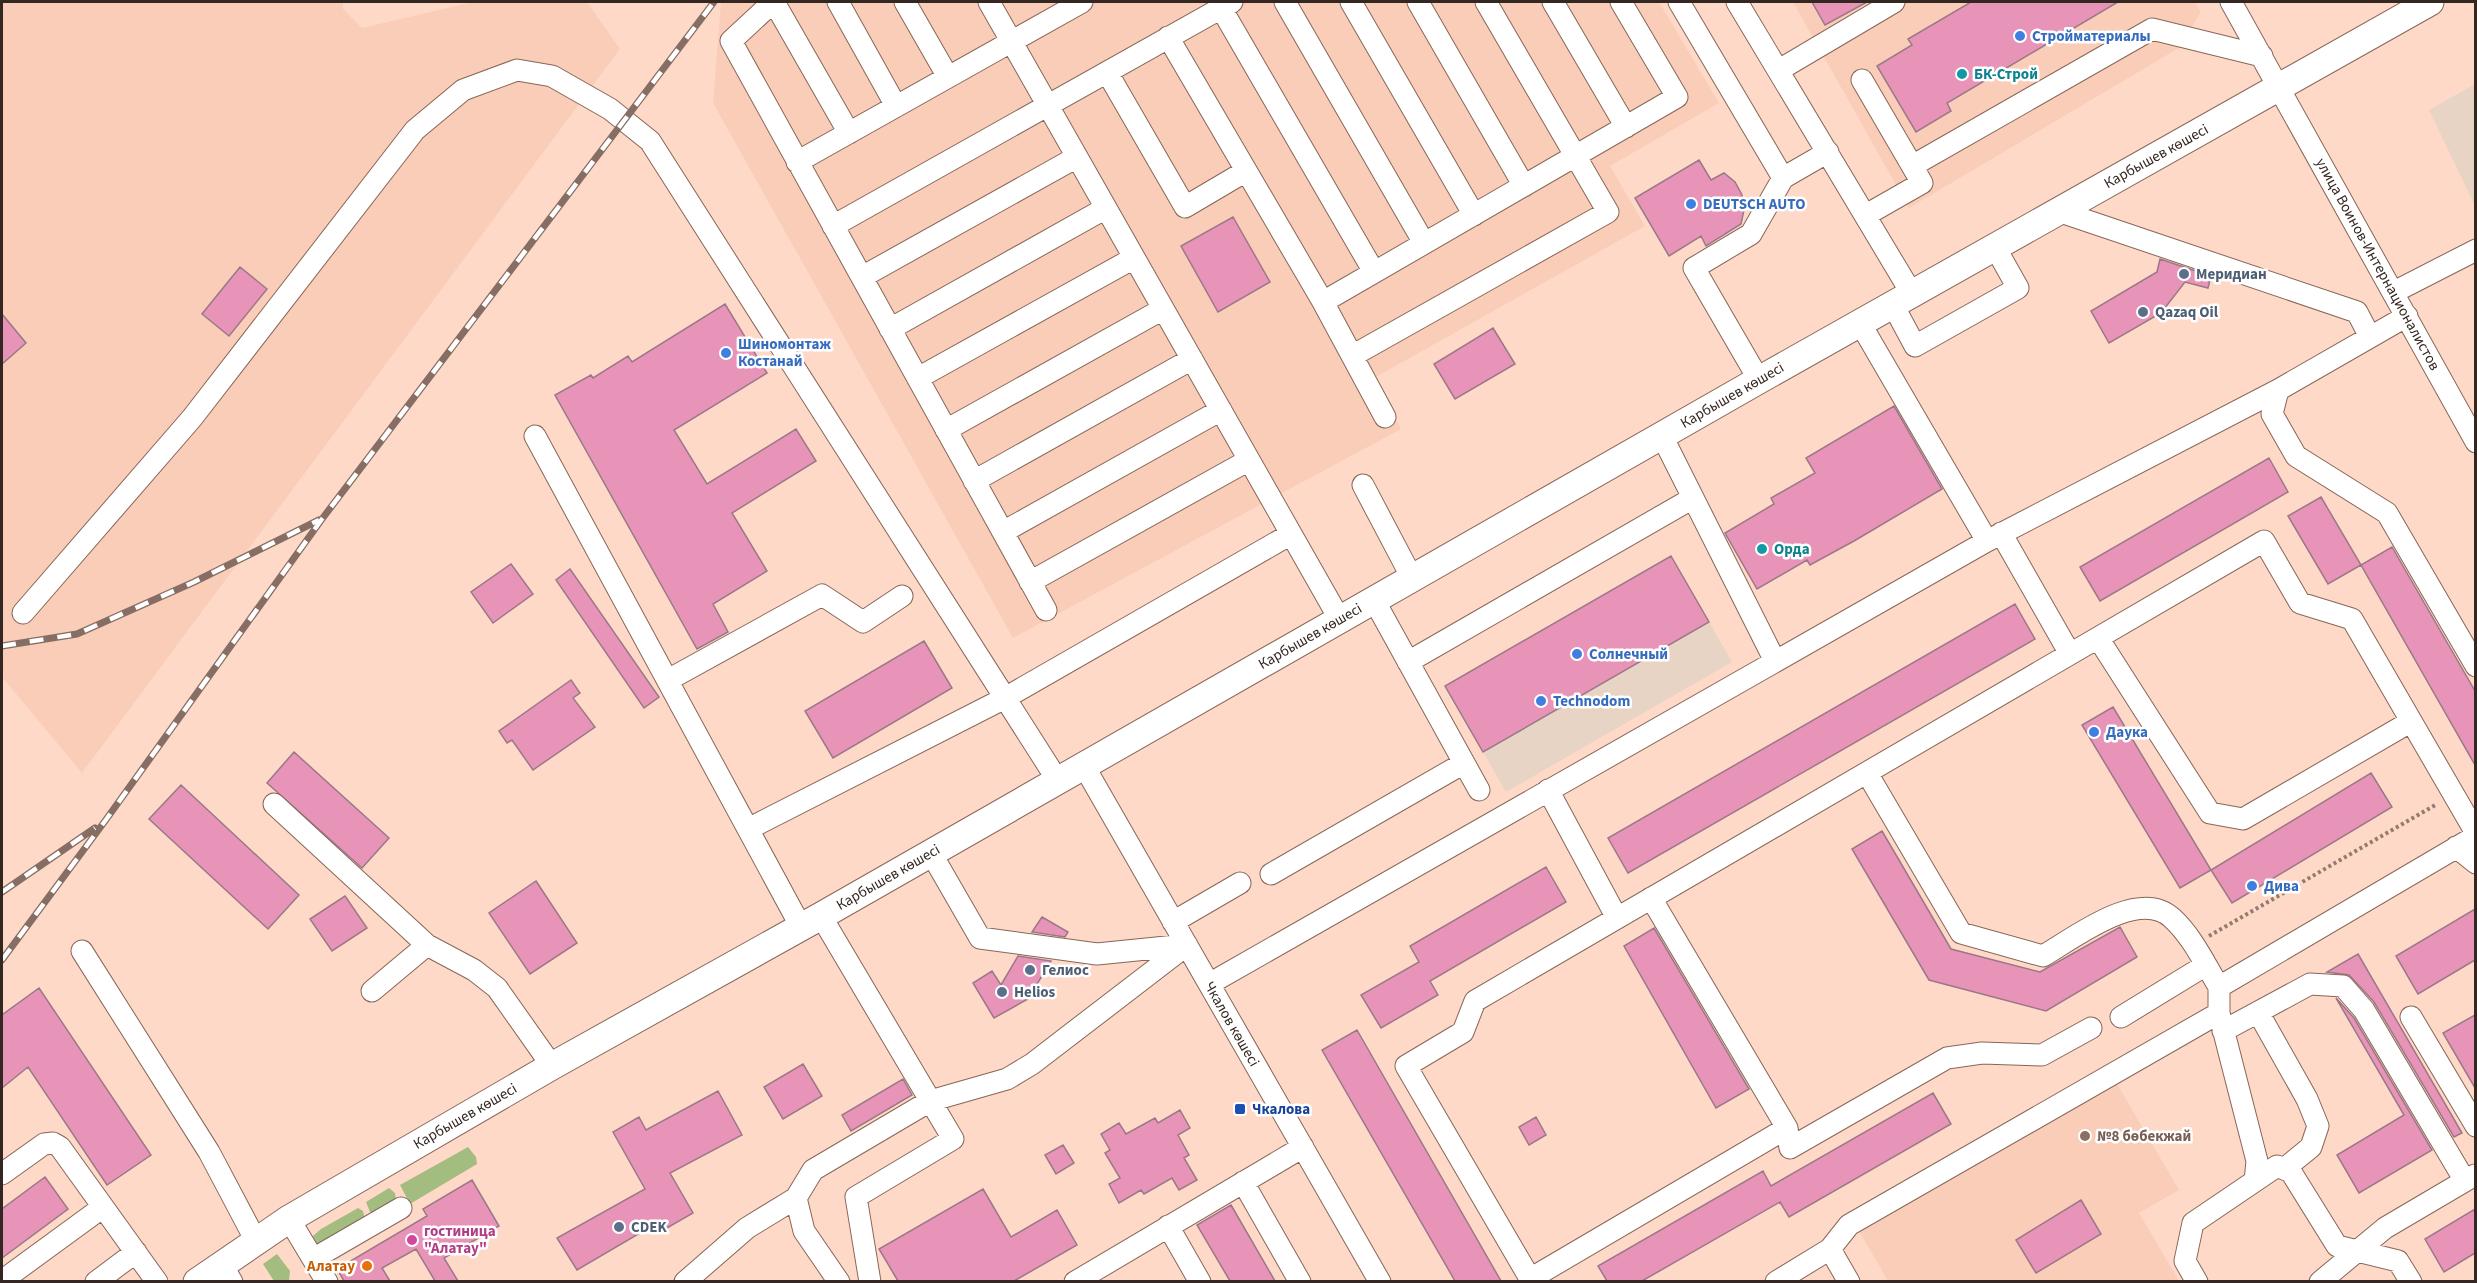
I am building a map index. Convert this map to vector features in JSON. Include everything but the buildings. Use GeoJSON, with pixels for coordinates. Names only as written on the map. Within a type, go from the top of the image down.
{"type":"FeatureCollection","features":[{"type":"Feature","properties":{"kind":"main road","name":"Карбышев көшесі"},"geometry":{"type":"LineString","coordinates":[[212,1277],[256,1241],[289,1219],[552,1066],[811,922],[1758,380],[2430,2]]}},
{"type":"Feature","properties":{"kind":"street"},"geometry":{"type":"LineString","coordinates":[[849,133],[773,2],[731,41],[1046,610]]}},
{"type":"Feature","properties":{"kind":"street"},"geometry":{"type":"LineString","coordinates":[[838,2],[896,106]]}},
{"type":"Feature","properties":{"kind":"street"},"geometry":{"type":"LineString","coordinates":[[904,2],[948,77]]}},
{"type":"Feature","properties":{"kind":"street"},"geometry":{"type":"LineString","coordinates":[[989,2],[1340,620]]}},
{"type":"Feature","properties":{"kind":"street"},"geometry":{"type":"LineString","coordinates":[[797,162],[1082,2]]}},
{"type":"Feature","properties":{"kind":"street"},"geometry":{"type":"LineString","coordinates":[[1285,2],[1424,243]]}},
{"type":"Feature","properties":{"kind":"street"},"geometry":{"type":"LineString","coordinates":[[1351,2],[1474,214]]}},
{"type":"Feature","properties":{"kind":"street"},"geometry":{"type":"LineString","coordinates":[[1418,2],[1524,186]]}},
{"type":"Feature","properties":{"kind":"street"},"geometry":{"type":"LineString","coordinates":[[1352,356],[1608,212],[1486,2]]}},
{"type":"Feature","properties":{"kind":"street"},"geometry":{"type":"LineString","coordinates":[[1553,2],[1626,127]]}},
{"type":"Feature","properties":{"kind":"street"},"geometry":{"type":"LineString","coordinates":[[1323,302],[1677,98],[1622,2]]}},
{"type":"Feature","properties":{"kind":"street"},"geometry":{"type":"LineString","coordinates":[[1679,2],[1783,178]]}},
{"type":"Feature","properties":{"kind":"street"},"geometry":{"type":"LineString","coordinates":[[1737,2],[1866,215],[1903,299],[1915,346],[2018,288],[1995,247]]}},
{"type":"Feature","properties":{"kind":"street"},"geometry":{"type":"LineString","coordinates":[[1779,70],[1894,2]]}},
{"type":"Feature","properties":{"kind":"street","name":"улица Воинов-Интернационалистов"},"geometry":{"type":"LineString","coordinates":[[2231,2],[2280,86],[2475,442]]}},
{"type":"Feature","properties":{"kind":"street"},"geometry":{"type":"LineString","coordinates":[[833,226],[1227,5],[1374,272]]}},
{"type":"Feature","properties":{"kind":"street"},"geometry":{"type":"LineString","coordinates":[[1912,166],[2152,29],[2262,56]]}},
{"type":"Feature","properties":{"kind":"street"},"geometry":{"type":"LineString","coordinates":[[1168,38],[1323,302],[1385,417]]}},
{"type":"Feature","properties":{"kind":"street"},"geometry":{"type":"LineString","coordinates":[[23,614],[192,418],[415,130],[463,90],[518,70],[552,76],[610,109],[650,141],[1058,781]]}},
{"type":"Feature","properties":{"kind":"street"},"geometry":{"type":"LineString","coordinates":[[1107,72],[1185,207],[1246,171]]}},
{"type":"Feature","properties":{"kind":"street"},"geometry":{"type":"LineString","coordinates":[[1862,80],[1922,183],[1866,215]]}},
{"type":"Feature","properties":{"kind":"street"},"geometry":{"type":"LineString","coordinates":[[1758,380],[1694,268],[1751,234],[1783,178],[1828,152]]}},
{"type":"Feature","properties":{"kind":"street"},"geometry":{"type":"LineString","coordinates":[[862,277],[1077,157]]}},
{"type":"Feature","properties":{"kind":"street"},"geometry":{"type":"LineString","coordinates":[[890,328],[1106,208]]}},
{"type":"Feature","properties":{"kind":"street"},"geometry":{"type":"LineString","coordinates":[[2058,211],[2357,312],[2370,337]]}},
{"type":"Feature","properties":{"kind":"street"},"geometry":{"type":"LineString","coordinates":[[2394,292],[2475,250]]}},
{"type":"Feature","properties":{"kind":"street"},"geometry":{"type":"LineString","coordinates":[[918,378],[1134,258]]}},
{"type":"Feature","properties":{"kind":"street"},"geometry":{"type":"LineString","coordinates":[[946,430],[1164,309]]}},
{"type":"Feature","properties":{"kind":"street"},"geometry":{"type":"LineString","coordinates":[[1209,984],[1994,537],[2278,390],[2407,316]]}},
{"type":"Feature","properties":{"kind":"street"},"geometry":{"type":"LineString","coordinates":[[1860,323],[2070,654]]}},
{"type":"Feature","properties":{"kind":"street"},"geometry":{"type":"LineString","coordinates":[[974,480],[1192,359]]}},
{"type":"Feature","properties":{"kind":"street"},"geometry":{"type":"LineString","coordinates":[[2278,390],[2271,414],[2295,456],[2387,513],[2475,666]]}},
{"type":"Feature","properties":{"kind":"street"},"geometry":{"type":"LineString","coordinates":[[1003,532],[1221,410]]}},
{"type":"Feature","properties":{"kind":"street"},"geometry":{"type":"LineString","coordinates":[[535,436],[748,829],[953,1139],[856,1197],[870,1281]]}},
{"type":"Feature","properties":{"kind":"street"},"geometry":{"type":"LineString","coordinates":[[1662,436],[1775,661]]}},
{"type":"Feature","properties":{"kind":"street"},"geometry":{"type":"LineString","coordinates":[[1030,582],[1249,460]]}},
{"type":"Feature","properties":{"kind":"street"},"geometry":{"type":"LineString","coordinates":[[1363,485],[1412,578]]}},
{"type":"Feature","properties":{"kind":"street"},"geometry":{"type":"LineString","coordinates":[[1408,662],[1693,498]]}},
{"type":"Feature","properties":{"kind":"street"},"geometry":{"type":"LineString","coordinates":[[748,829],[1005,698],[1291,534]]}},
{"type":"Feature","properties":{"kind":"street"},"geometry":{"type":"LineString","coordinates":[[1787,1128],[1531,1280],[1406,1065],[1464,1032],[1475,1001],[2264,541],[2300,603],[2352,619],[2475,834],[2219,987]]}},
{"type":"Feature","properties":{"kind":"street"},"geometry":{"type":"LineString","coordinates":[[668,680],[822,595],[863,622],[902,597]]}},
{"type":"Feature","properties":{"kind":"street"},"geometry":{"type":"LineString","coordinates":[[1374,600],[1479,790]]}},
{"type":"Feature","properties":{"kind":"street"},"geometry":{"type":"LineString","coordinates":[[2098,638],[2210,813],[2243,819],[2410,722]]}},
{"type":"Feature","properties":{"kind":"street"},"geometry":{"type":"LineString","coordinates":[[1271,874],[1464,763]]}},
{"type":"Feature","properties":{"kind":"street","name":"Чкалов көшесі"},"geometry":{"type":"LineString","coordinates":[[1084,766],[1380,1281]]}},
{"type":"Feature","properties":{"kind":"street"},"geometry":{"type":"LineString","coordinates":[[1867,773],[1961,933],[2043,956],[2121,911],[2135,907],[2155,908],[2171,916],[2193,945],[2219,987],[2221,1022],[2258,1161],[2255,1181]]}},
{"type":"Feature","properties":{"kind":"street"},"geometry":{"type":"LineString","coordinates":[[1548,790],[1617,918]]}},
{"type":"Feature","properties":{"kind":"street"},"geometry":{"type":"LineString","coordinates":[[274,804],[428,945],[474,970],[497,988],[552,1066]]}},
{"type":"Feature","properties":{"kind":"street"},"geometry":{"type":"LineString","coordinates":[[2456,847],[2475,863]]}},
{"type":"Feature","properties":{"kind":"street"},"geometry":{"type":"LineString","coordinates":[[931,853],[980,938],[1097,954],[1187,945]]}},
{"type":"Feature","properties":{"kind":"street"},"geometry":{"type":"LineString","coordinates":[[1173,922],[1240,883]]}},
{"type":"Feature","properties":{"kind":"street"},"geometry":{"type":"LineString","coordinates":[[1651,898],[1787,1128],[1790,1148],[1947,1058],[1982,1053],[2042,1055],[2091,1028]]}},
{"type":"Feature","properties":{"kind":"street"},"geometry":{"type":"LineString","coordinates":[[372,991],[428,945]]}},
{"type":"Feature","properties":{"kind":"street"},"geometry":{"type":"LineString","coordinates":[[685,1281],[747,1227],[796,1198],[813,1170],[930,1101],[1007,1079],[1032,1064],[1187,945]]}},
{"type":"Feature","properties":{"kind":"street"},"geometry":{"type":"LineString","coordinates":[[82,951],[210,1152],[256,1241]]}},
{"type":"Feature","properties":{"kind":"street"},"geometry":{"type":"LineString","coordinates":[[2121,1017],[2206,965]]}},
{"type":"Feature","properties":{"kind":"street"},"geometry":{"type":"LineString","coordinates":[[1776,1281],[1830,1249],[1849,1225],[2221,1022],[2258,1012],[2310,984],[2343,986],[2364,1010],[2470,1178],[2385,1228],[2320,1281]]}},
{"type":"Feature","properties":{"kind":"street"},"geometry":{"type":"LineString","coordinates":[[2258,1012],[2307,1099],[2318,1126],[2311,1148],[2284,1169]]}},
{"type":"Feature","properties":{"kind":"street"},"geometry":{"type":"LineString","coordinates":[[2411,1017],[2475,1126]]}},
{"type":"Feature","properties":{"kind":"street"},"geometry":{"type":"LineString","coordinates":[[2,1174],[44,1144],[53,1143],[60,1147],[157,1281]]}},
{"type":"Feature","properties":{"kind":"street"},"geometry":{"type":"LineString","coordinates":[[1075,1281],[1303,1147]]}},
{"type":"Feature","properties":{"kind":"street"},"geometry":{"type":"LineString","coordinates":[[2197,1281],[2185,1261],[2193,1222],[2277,1166],[2291,1172],[2337,1246],[2398,1261],[2411,1281]]}},
{"type":"Feature","properties":{"kind":"street"},"geometry":{"type":"LineString","coordinates":[[1243,1182],[1300,1281]]}},
{"type":"Feature","properties":{"kind":"street"},"geometry":{"type":"LineString","coordinates":[[796,1198],[804,1231],[839,1281]]}},
{"type":"Feature","properties":{"kind":"street"},"geometry":{"type":"LineString","coordinates":[[3,1280],[103,1207]]}},
{"type":"Feature","properties":{"kind":"street"},"geometry":{"type":"LineString","coordinates":[[313,1259],[401,1208]]}},
{"type":"Feature","properties":{"kind":"street"},"geometry":{"type":"LineString","coordinates":[[289,1219],[327,1281]]}},
{"type":"Feature","properties":{"kind":"street"},"geometry":{"type":"LineString","coordinates":[[1168,1226],[1200,1281]]}},
{"type":"Feature","properties":{"kind":"street"},"geometry":{"type":"LineString","coordinates":[[1830,1249],[1850,1281]]}},
{"type":"Feature","properties":{"kind":"street"},"geometry":{"type":"LineString","coordinates":[[96,1281],[136,1252]]}},
{"type":"Feature","properties":{"kind":"path"},"geometry":{"type":"LineString","coordinates":[[2193,945],[2453,796]]}},
{"type":"Feature","properties":{"kind":"shaded area"},"geometry":{"type":"Polygon","coordinates":[[[2,2],[343,2],[343,9],[362,28],[473,2],[587,2],[620,49],[82,773],[2,677],[2,2]]]}},
{"type":"Feature","properties":{"kind":"shaded area"},"geometry":{"type":"Polygon","coordinates":[[[721,2],[1659,2],[1719,103],[1610,166],[1645,226],[1374,378],[1401,429],[1013,638],[713,103],[721,2]]]}},
{"type":"Feature","properties":{"kind":"shaded area"},"geometry":{"type":"Polygon","coordinates":[[[1793,2],[2195,2],[2201,12],[2179,48],[1909,208],[1793,2]]]}},
{"type":"Feature","properties":{"kind":"shaded area"},"geometry":{"type":"Polygon","coordinates":[[[2475,84],[2475,206],[2429,110],[2475,84]]]}},
{"type":"Feature","properties":{"kind":"shaded area"},"geometry":{"type":"Polygon","coordinates":[[[1709,622],[1732,662],[1506,792],[1483,752],[1709,622]]]}},
{"type":"Feature","properties":{"kind":"shaded area","name":"№8 бөбекжай"},"geometry":{"type":"Polygon","coordinates":[[[2116,1082],[2179,1190],[2139,1213],[2179,1281],[1888,1281],[1859,1231],[2116,1082]]]}},
{"type":"Feature","properties":{"kind":"green space"},"geometry":{"type":"Polygon","coordinates":[[[468,1147],[476,1157],[477,1164],[410,1204],[400,1185],[468,1147]]]}},
{"type":"Feature","properties":{"kind":"green space"},"geometry":{"type":"Polygon","coordinates":[[[389,1188],[395,1193],[396,1201],[375,1215],[370,1212],[366,1202],[389,1188]]]}},
{"type":"Feature","properties":{"kind":"green space"},"geometry":{"type":"Polygon","coordinates":[[[358,1208],[363,1211],[365,1220],[321,1246],[315,1244],[313,1236],[321,1229],[358,1208]]]}},
{"type":"Feature","properties":{"kind":"green space"},"geometry":{"type":"Polygon","coordinates":[[[277,1254],[290,1271],[289,1281],[274,1281],[263,1264],[277,1254]]]}},
{"type":"Feature","properties":{"kind":"railway"},"geometry":{"type":"LineString","coordinates":[[2,960],[322,519],[714,2]]}},
{"type":"Feature","properties":{"kind":"railway"},"geometry":{"type":"LineString","coordinates":[[2,646],[77,634],[194,582],[319,520]]}},
{"type":"Feature","properties":{"kind":"railway"},"geometry":{"type":"LineString","coordinates":[[2,892],[95,828]]}},
{"type":"Feature","properties":{"kind":"place","name":"Стройматериалы"},"geometry":{"type":"Point","coordinates":[2020,36]}},
{"type":"Feature","properties":{"kind":"place","name":"БК-Строй"},"geometry":{"type":"Point","coordinates":[1962,74]}},
{"type":"Feature","properties":{"kind":"place","name":"DEUTSCH AUTO"},"geometry":{"type":"Point","coordinates":[1691,204]}},
{"type":"Feature","properties":{"kind":"place","name":"Меридиан"},"geometry":{"type":"Point","coordinates":[2184,274]}},
{"type":"Feature","properties":{"kind":"place","name":"Qazaq Oil"},"geometry":{"type":"Point","coordinates":[2143,312]}},
{"type":"Feature","properties":{"kind":"place","name":"Шиномонтаж Костанай"},"geometry":{"type":"Point","coordinates":[726,353]}},
{"type":"Feature","properties":{"kind":"place","name":"Орда"},"geometry":{"type":"Point","coordinates":[1762,549]}},
{"type":"Feature","properties":{"kind":"place","name":"Солнечный"},"geometry":{"type":"Point","coordinates":[1577,654]}},
{"type":"Feature","properties":{"kind":"place","name":"Technodom"},"geometry":{"type":"Point","coordinates":[1541,701]}},
{"type":"Feature","properties":{"kind":"place","name":"Даука"},"geometry":{"type":"Point","coordinates":[2094,732]}},
{"type":"Feature","properties":{"kind":"place","name":"Дива"},"geometry":{"type":"Point","coordinates":[2252,886]}},
{"type":"Feature","properties":{"kind":"place","name":"Гелиос"},"geometry":{"type":"Point","coordinates":[1030,970]}},
{"type":"Feature","properties":{"kind":"place","name":"Helios"},"geometry":{"type":"Point","coordinates":[1002,992]}},
{"type":"Feature","properties":{"kind":"place","name":"Чкалова"},"geometry":{"type":"Point","coordinates":[1240,1109]}},
{"type":"Feature","properties":{"kind":"place","name":"№8 бөбекжай"},"geometry":{"type":"Point","coordinates":[2085,1136]}},
{"type":"Feature","properties":{"kind":"place","name":"CDEK"},"geometry":{"type":"Point","coordinates":[619,1227]}},
{"type":"Feature","properties":{"kind":"place","name":"гостиница \"Алатау\""},"geometry":{"type":"Point","coordinates":[412,1240]}},
{"type":"Feature","properties":{"kind":"place","name":"Алатау"},"geometry":{"type":"Point","coordinates":[367,1266]}}]}
